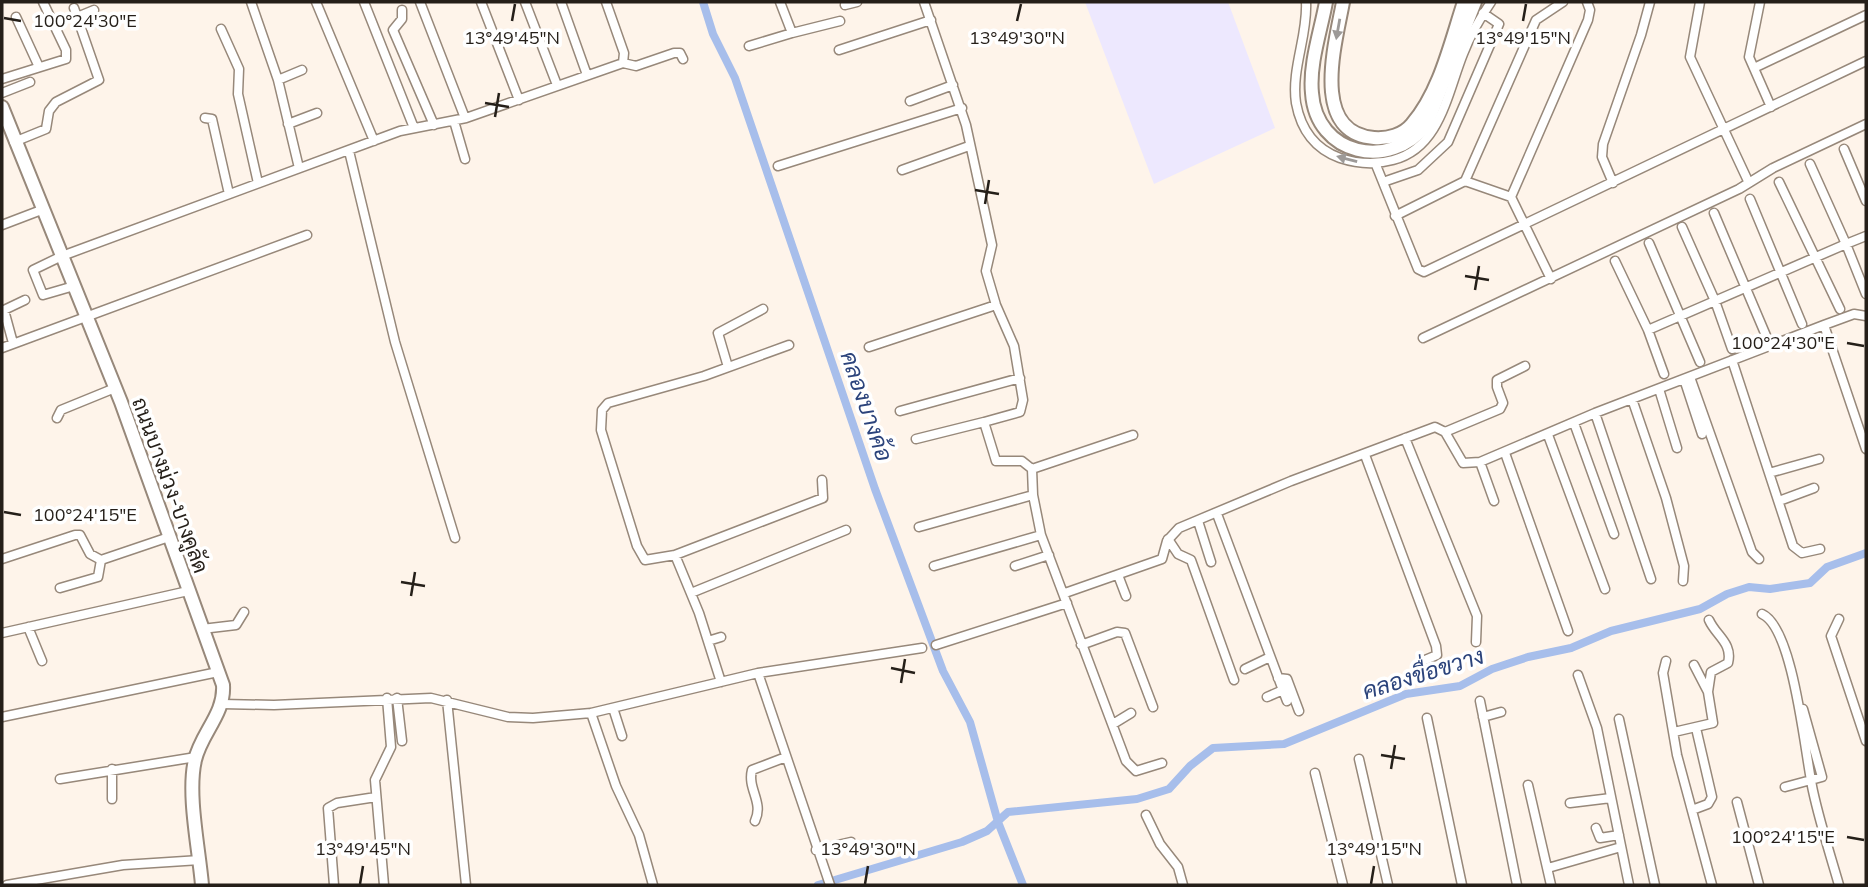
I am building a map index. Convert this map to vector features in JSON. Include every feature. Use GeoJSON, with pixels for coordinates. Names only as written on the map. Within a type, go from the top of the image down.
{"type":"FeatureCollection","features":[{"type":"Feature","properties":{"kind":"street"},"geometry":{"type":"LineString","coordinates":[[2,79],[67,56],[43,2]]}},
{"type":"Feature","properties":{"kind":"street"},"geometry":{"type":"LineString","coordinates":[[251,2],[278,80],[299,167]]}},
{"type":"Feature","properties":{"kind":"street"},"geometry":{"type":"LineString","coordinates":[[316,2],[374,141]]}},
{"type":"Feature","properties":{"kind":"street"},"geometry":{"type":"LineString","coordinates":[[365,2],[414,128]]}},
{"type":"Feature","properties":{"kind":"street"},"geometry":{"type":"LineString","coordinates":[[420,2],[465,118]]}},
{"type":"Feature","properties":{"kind":"street"},"geometry":{"type":"LineString","coordinates":[[481,2],[519,100]]}},
{"type":"Feature","properties":{"kind":"street"},"geometry":{"type":"LineString","coordinates":[[525,2],[557,85]]}},
{"type":"Feature","properties":{"kind":"street"},"geometry":{"type":"LineString","coordinates":[[561,2],[587,75]]}},
{"type":"Feature","properties":{"kind":"street"},"geometry":{"type":"LineString","coordinates":[[606,2],[624,53],[623,62]]}},
{"type":"Feature","properties":{"kind":"street"},"geometry":{"type":"LineString","coordinates":[[780,2],[792,33]]}},
{"type":"Feature","properties":{"kind":"street"},"geometry":{"type":"LineString","coordinates":[[845,5],[857,2]]}},
{"type":"Feature","properties":{"kind":"street"},"geometry":{"type":"LineString","coordinates":[[916,439],[1020,411],[1023,400],[1014,346],[996,304],[986,271],[992,245],[962,108],[924,2]]}},
{"type":"Feature","properties":{"kind":"street"},"geometry":{"type":"LineString","coordinates":[[1306,2],[1295,85],[1300,118],[1311,140],[1323,152],[1349,161],[1376,165],[1407,156],[1419,149],[1440,117],[1464,52],[1491,2]]}},
{"type":"Feature","properties":{"kind":"street"},"geometry":{"type":"LineString","coordinates":[[1326,2],[1311,94],[1318,116],[1328,131],[1357,150],[1377,153],[1399,148],[1419,135],[1427,124],[1475,2]]}},
{"type":"Feature","properties":{"kind":"street"},"geometry":{"type":"LineString","coordinates":[[1343,2],[1331,93],[1338,116],[1362,137],[1379,139],[1397,135],[1413,123],[1432,91],[1464,2]]}},
{"type":"Feature","properties":{"kind":"street"},"geometry":{"type":"LineString","coordinates":[[1395,216],[1465,181],[1536,20],[1563,2]]}},
{"type":"Feature","properties":{"kind":"street"},"geometry":{"type":"LineString","coordinates":[[1551,279],[1511,197],[1588,20],[1590,10],[1587,2]]}},
{"type":"Feature","properties":{"kind":"street"},"geometry":{"type":"LineString","coordinates":[[1613,183],[1602,157],[1603,144],[1642,35],[1650,2]]}},
{"type":"Feature","properties":{"kind":"street"},"geometry":{"type":"LineString","coordinates":[[1700,2],[1690,57],[1748,181]]}},
{"type":"Feature","properties":{"kind":"street"},"geometry":{"type":"LineString","coordinates":[[1760,2],[1749,52],[1771,107]]}},
{"type":"Feature","properties":{"kind":"street"},"geometry":{"type":"LineString","coordinates":[[14,142],[46,129],[50,111],[56,102],[99,80],[75,12],[94,10]]}},
{"type":"Feature","properties":{"kind":"street"},"geometry":{"type":"LineString","coordinates":[[402,10],[402,19],[394,30],[434,125]]}},
{"type":"Feature","properties":{"kind":"street"},"geometry":{"type":"LineString","coordinates":[[1384,182],[1418,170],[1448,142],[1499,24],[1483,13]]}},
{"type":"Feature","properties":{"kind":"street"},"geometry":{"type":"LineString","coordinates":[[1754,68],[1866,15]]}},
{"type":"Feature","properties":{"kind":"street"},"geometry":{"type":"LineString","coordinates":[[16,17],[39,67]]}},
{"type":"Feature","properties":{"kind":"street"},"geometry":{"type":"LineString","coordinates":[[839,50],[931,20]]}},
{"type":"Feature","properties":{"kind":"street"},"geometry":{"type":"LineString","coordinates":[[749,46],[840,21]]}},
{"type":"Feature","properties":{"kind":"street"},"geometry":{"type":"LineString","coordinates":[[221,29],[239,69],[238,94],[258,183]]}},
{"type":"Feature","properties":{"kind":"street"},"geometry":{"type":"LineString","coordinates":[[74,286],[46,296],[41,293],[33,270],[62,256],[374,141],[414,128],[465,118],[623,62],[636,66],[680,53],[682,59]]}},
{"type":"Feature","properties":{"kind":"street"},"geometry":{"type":"LineString","coordinates":[[1376,165],[1418,270],[1422,272],[1866,61]]}},
{"type":"Feature","properties":{"kind":"street"},"geometry":{"type":"LineString","coordinates":[[278,80],[303,70]]}},
{"type":"Feature","properties":{"kind":"street"},"geometry":{"type":"LineString","coordinates":[[2,93],[30,82]]}},
{"type":"Feature","properties":{"kind":"street"},"geometry":{"type":"LineString","coordinates":[[910,101],[953,85]]}},
{"type":"Feature","properties":{"kind":"street","name":"ถนนบางม่วง-บางคูลัด"},"geometry":{"type":"LineString","coordinates":[[2,107],[115,388],[223,685],[222,704]]}},
{"type":"Feature","properties":{"kind":"street"},"geometry":{"type":"LineString","coordinates":[[778,166],[962,108]]}},
{"type":"Feature","properties":{"kind":"street"},"geometry":{"type":"LineString","coordinates":[[288,124],[317,113]]}},
{"type":"Feature","properties":{"kind":"street"},"geometry":{"type":"LineString","coordinates":[[205,118],[212,119],[229,194]]}},
{"type":"Feature","properties":{"kind":"street"},"geometry":{"type":"LineString","coordinates":[[454,121],[465,159]]}},
{"type":"Feature","properties":{"kind":"street"},"geometry":{"type":"LineString","coordinates":[[1423,338],[1551,279],[1866,124]]}},
{"type":"Feature","properties":{"kind":"street"},"geometry":{"type":"LineString","coordinates":[[902,170],[969,146]]}},
{"type":"Feature","properties":{"kind":"street"},"geometry":{"type":"LineString","coordinates":[[1844,149],[1866,201]]}},
{"type":"Feature","properties":{"kind":"street"},"geometry":{"type":"LineString","coordinates":[[349,151],[395,342],[455,538]]}},
{"type":"Feature","properties":{"kind":"street"},"geometry":{"type":"LineString","coordinates":[[1810,164],[1866,294]]}},
{"type":"Feature","properties":{"kind":"street"},"geometry":{"type":"LineString","coordinates":[[1465,181],[1511,197]]}},
{"type":"Feature","properties":{"kind":"street"},"geometry":{"type":"LineString","coordinates":[[1779,182],[1840,309]]}},
{"type":"Feature","properties":{"kind":"street"},"geometry":{"type":"LineString","coordinates":[[1750,199],[1802,324]]}},
{"type":"Feature","properties":{"kind":"street"},"geometry":{"type":"LineString","coordinates":[[2,225],[44,209]]}},
{"type":"Feature","properties":{"kind":"street"},"geometry":{"type":"LineString","coordinates":[[1714,213],[1767,338]]}},
{"type":"Feature","properties":{"kind":"street"},"geometry":{"type":"LineString","coordinates":[[1682,227],[1715,301],[1732,349]]}},
{"type":"Feature","properties":{"kind":"street"},"geometry":{"type":"LineString","coordinates":[[2,348],[307,235]]}},
{"type":"Feature","properties":{"kind":"street"},"geometry":{"type":"LineString","coordinates":[[1648,330],[1866,236]]}},
{"type":"Feature","properties":{"kind":"street"},"geometry":{"type":"LineString","coordinates":[[1649,243],[1700,362]]}},
{"type":"Feature","properties":{"kind":"street"},"geometry":{"type":"LineString","coordinates":[[1855,265],[1866,260]]}},
{"type":"Feature","properties":{"kind":"street"},"geometry":{"type":"LineString","coordinates":[[1615,261],[1648,330],[1664,374]]}},
{"type":"Feature","properties":{"kind":"street"},"geometry":{"type":"LineString","coordinates":[[13,343],[4,310],[25,300]]}},
{"type":"Feature","properties":{"kind":"street"},"geometry":{"type":"LineString","coordinates":[[869,347],[996,304]]}},
{"type":"Feature","properties":{"kind":"street"},"geometry":{"type":"LineString","coordinates":[[728,367],[718,333],[763,309]]}},
{"type":"Feature","properties":{"kind":"street"},"geometry":{"type":"LineString","coordinates":[[1065,593],[1162,559],[1168,539],[1180,528],[1291,481],[1435,427],[1445,432],[1463,463],[1480,462],[1592,414],[1824,325],[1854,314],[1866,316]]}},
{"type":"Feature","properties":{"kind":"street"},"geometry":{"type":"LineString","coordinates":[[1824,325],[1866,449]]}},
{"type":"Feature","properties":{"kind":"street"},"geometry":{"type":"LineString","coordinates":[[789,345],[728,367],[608,403],[602,410],[600,423],[604,440],[643,558],[654,560],[675,555],[823,498],[822,480]]}},
{"type":"Feature","properties":{"kind":"street"},"geometry":{"type":"LineString","coordinates":[[1732,360],[1779,501],[1795,560]]}},
{"type":"Feature","properties":{"kind":"street"},"geometry":{"type":"LineString","coordinates":[[1445,432],[1500,409],[1503,403],[1497,380],[1525,366]]}},
{"type":"Feature","properties":{"kind":"street"},"geometry":{"type":"LineString","coordinates":[[900,411],[1020,378]]}},
{"type":"Feature","properties":{"kind":"street"},"geometry":{"type":"LineString","coordinates":[[1687,378],[1702,434]]}},
{"type":"Feature","properties":{"kind":"street"},"geometry":{"type":"LineString","coordinates":[[1687,378],[1752,552],[1759,559]]}},
{"type":"Feature","properties":{"kind":"street"},"geometry":{"type":"LineString","coordinates":[[57,418],[61,410],[115,388]]}},
{"type":"Feature","properties":{"kind":"street"},"geometry":{"type":"LineString","coordinates":[[1659,388],[1676,448]]}},
{"type":"Feature","properties":{"kind":"street"},"geometry":{"type":"LineString","coordinates":[[1632,399],[1666,498],[1684,566],[1683,580]]}},
{"type":"Feature","properties":{"kind":"street"},"geometry":{"type":"LineString","coordinates":[[1592,414],[1624,512]]}},
{"type":"Feature","properties":{"kind":"street"},"geometry":{"type":"LineString","coordinates":[[1592,414],[1651,579]]}},
{"type":"Feature","properties":{"kind":"street"},"geometry":{"type":"LineString","coordinates":[[984,422],[996,461],[1022,461],[1032,469],[1033,495],[1041,536],[1065,593],[1081,645],[1123,754],[1133,770],[1162,763]]}},
{"type":"Feature","properties":{"kind":"street"},"geometry":{"type":"LineString","coordinates":[[1574,423],[1614,534]]}},
{"type":"Feature","properties":{"kind":"street"},"geometry":{"type":"LineString","coordinates":[[1032,469],[1133,435]]}},
{"type":"Feature","properties":{"kind":"street"},"geometry":{"type":"LineString","coordinates":[[1548,435],[1605,589]]}},
{"type":"Feature","properties":{"kind":"street"},"geometry":{"type":"LineString","coordinates":[[1405,438],[1477,616],[1476,642]]}},
{"type":"Feature","properties":{"kind":"street"},"geometry":{"type":"LineString","coordinates":[[1505,453],[1568,631]]}},
{"type":"Feature","properties":{"kind":"street"},"geometry":{"type":"LineString","coordinates":[[1365,455],[1436,646],[1437,655],[1425,660]]}},
{"type":"Feature","properties":{"kind":"street"},"geometry":{"type":"LineString","coordinates":[[1769,473],[1812,458],[1819,459]]}},
{"type":"Feature","properties":{"kind":"street"},"geometry":{"type":"LineString","coordinates":[[1480,462],[1494,501]]}},
{"type":"Feature","properties":{"kind":"street"},"geometry":{"type":"LineString","coordinates":[[1779,501],[1814,488]]}},
{"type":"Feature","properties":{"kind":"street"},"geometry":{"type":"LineString","coordinates":[[919,527],[1033,495]]}},
{"type":"Feature","properties":{"kind":"street"},"geometry":{"type":"LineString","coordinates":[[1217,514],[1287,701]]}},
{"type":"Feature","properties":{"kind":"street"},"geometry":{"type":"LineString","coordinates":[[1198,521],[1212,562]]}},
{"type":"Feature","properties":{"kind":"street"},"geometry":{"type":"LineString","coordinates":[[691,593],[846,530]]}},
{"type":"Feature","properties":{"kind":"street"},"geometry":{"type":"LineString","coordinates":[[2,559],[80,535],[90,554],[101,560],[169,537]]}},
{"type":"Feature","properties":{"kind":"street"},"geometry":{"type":"LineString","coordinates":[[934,566],[1041,536]]}},
{"type":"Feature","properties":{"kind":"street"},"geometry":{"type":"LineString","coordinates":[[1168,539],[1178,554],[1191,560],[1234,680]]}},
{"type":"Feature","properties":{"kind":"street"},"geometry":{"type":"LineString","coordinates":[[1793,546],[1802,553],[1820,549]]}},
{"type":"Feature","properties":{"kind":"street"},"geometry":{"type":"LineString","coordinates":[[675,555],[691,593],[721,682]]}},
{"type":"Feature","properties":{"kind":"street"},"geometry":{"type":"LineString","coordinates":[[1015,566],[1049,555]]}},
{"type":"Feature","properties":{"kind":"street"},"geometry":{"type":"LineString","coordinates":[[60,588],[98,577],[101,560]]}},
{"type":"Feature","properties":{"kind":"street"},"geometry":{"type":"LineString","coordinates":[[1118,575],[1126,596]]}},
{"type":"Feature","properties":{"kind":"street"},"geometry":{"type":"LineString","coordinates":[[2,633],[188,591]]}},
{"type":"Feature","properties":{"kind":"street"},"geometry":{"type":"LineString","coordinates":[[936,645],[1067,603]]}},
{"type":"Feature","properties":{"kind":"street"},"geometry":{"type":"LineString","coordinates":[[202,629],[236,625],[244,612]]}},
{"type":"Feature","properties":{"kind":"street"},"geometry":{"type":"LineString","coordinates":[[1762,614],[1775,622],[1785,647],[1811,781],[1839,885]]}},
{"type":"Feature","properties":{"kind":"street"},"geometry":{"type":"LineString","coordinates":[[1839,619],[1831,636],[1866,741]]}},
{"type":"Feature","properties":{"kind":"street"},"geometry":{"type":"LineString","coordinates":[[1708,692],[1712,671],[1726,664],[1729,656],[1725,640],[1709,620]]}},
{"type":"Feature","properties":{"kind":"street"},"geometry":{"type":"LineString","coordinates":[[28,627],[42,661]]}},
{"type":"Feature","properties":{"kind":"street"},"geometry":{"type":"LineString","coordinates":[[1081,645],[1117,632],[1125,633],[1153,707]]}},
{"type":"Feature","properties":{"kind":"street"},"geometry":{"type":"LineString","coordinates":[[1785,787],[1822,777],[1801,704],[1786,632]]}},
{"type":"Feature","properties":{"kind":"street"},"geometry":{"type":"LineString","coordinates":[[708,641],[720,637]]}},
{"type":"Feature","properties":{"kind":"street"},"geometry":{"type":"LineString","coordinates":[[202,885],[194,802],[196,757],[222,704],[274,705],[387,698],[447,700],[525,719],[592,713],[758,673],[922,648]]}},
{"type":"Feature","properties":{"kind":"street"},"geometry":{"type":"LineString","coordinates":[[1245,669],[1270,657]]}},
{"type":"Feature","properties":{"kind":"street"},"geometry":{"type":"LineString","coordinates":[[1665,662],[1663,673],[1674,732],[1712,885]]}},
{"type":"Feature","properties":{"kind":"street"},"geometry":{"type":"LineString","coordinates":[[1674,732],[1713,723],[1708,692],[1694,665]]}},
{"type":"Feature","properties":{"kind":"street"},"geometry":{"type":"LineString","coordinates":[[2,717],[218,672]]}},
{"type":"Feature","properties":{"kind":"street"},"geometry":{"type":"LineString","coordinates":[[758,673],[830,885]]}},
{"type":"Feature","properties":{"kind":"street"},"geometry":{"type":"LineString","coordinates":[[1578,675],[1597,728],[1629,885]]}},
{"type":"Feature","properties":{"kind":"street"},"geometry":{"type":"LineString","coordinates":[[1278,678],[1287,679],[1299,711]]}},
{"type":"Feature","properties":{"kind":"street"},"geometry":{"type":"LineString","coordinates":[[1267,697],[1283,690]]}},
{"type":"Feature","properties":{"kind":"street"},"geometry":{"type":"LineString","coordinates":[[384,885],[376,775],[391,747],[387,698]]}},
{"type":"Feature","properties":{"kind":"street"},"geometry":{"type":"LineString","coordinates":[[397,698],[402,741]]}},
{"type":"Feature","properties":{"kind":"street"},"geometry":{"type":"LineString","coordinates":[[447,700],[466,885]]}},
{"type":"Feature","properties":{"kind":"street"},"geometry":{"type":"LineString","coordinates":[[1480,701],[1517,885]]}},
{"type":"Feature","properties":{"kind":"street"},"geometry":{"type":"LineString","coordinates":[[613,708],[622,736]]}},
{"type":"Feature","properties":{"kind":"street"},"geometry":{"type":"LineString","coordinates":[[1483,717],[1501,712]]}},
{"type":"Feature","properties":{"kind":"street"},"geometry":{"type":"LineString","coordinates":[[592,713],[616,786],[639,835],[653,885]]}},
{"type":"Feature","properties":{"kind":"street"},"geometry":{"type":"LineString","coordinates":[[1113,724],[1131,713]]}},
{"type":"Feature","properties":{"kind":"street"},"geometry":{"type":"LineString","coordinates":[[1427,719],[1462,885]]}},
{"type":"Feature","properties":{"kind":"street"},"geometry":{"type":"LineString","coordinates":[[1619,719],[1655,885]]}},
{"type":"Feature","properties":{"kind":"street"},"geometry":{"type":"LineString","coordinates":[[1692,810],[1708,804],[1712,797],[1696,728]]}},
{"type":"Feature","properties":{"kind":"street"},"geometry":{"type":"LineString","coordinates":[[60,779],[196,757]]}},
{"type":"Feature","properties":{"kind":"street"},"geometry":{"type":"LineString","coordinates":[[755,821],[760,809],[750,778],[752,770],[786,757]]}},
{"type":"Feature","properties":{"kind":"street"},"geometry":{"type":"LineString","coordinates":[[1359,759],[1388,885]]}},
{"type":"Feature","properties":{"kind":"street"},"geometry":{"type":"LineString","coordinates":[[112,769],[112,799]]}},
{"type":"Feature","properties":{"kind":"street"},"geometry":{"type":"LineString","coordinates":[[1315,773],[1343,885]]}},
{"type":"Feature","properties":{"kind":"street"},"geometry":{"type":"LineString","coordinates":[[1528,785],[1552,885]]}},
{"type":"Feature","properties":{"kind":"street"},"geometry":{"type":"LineString","coordinates":[[334,885],[328,808],[337,803],[376,797]]}},
{"type":"Feature","properties":{"kind":"street"},"geometry":{"type":"LineString","coordinates":[[1570,803],[1611,798]]}},
{"type":"Feature","properties":{"kind":"street"},"geometry":{"type":"LineString","coordinates":[[1737,802],[1759,885]]}},
{"type":"Feature","properties":{"kind":"street"},"geometry":{"type":"LineString","coordinates":[[1146,815],[1160,844],[1178,867],[1184,885]]}},
{"type":"Feature","properties":{"kind":"street"},"geometry":{"type":"LineString","coordinates":[[1596,828],[1600,838],[1619,835]]}},
{"type":"Feature","properties":{"kind":"street"},"geometry":{"type":"LineString","coordinates":[[817,850],[851,842]]}},
{"type":"Feature","properties":{"kind":"street"},"geometry":{"type":"LineString","coordinates":[[1548,868],[1621,847]]}},
{"type":"Feature","properties":{"kind":"street"},"geometry":{"type":"LineString","coordinates":[[7,885],[123,864],[200,860]]}},
{"type":"Feature","properties":{"kind":"shaded area"},"geometry":{"type":"Polygon","coordinates":[[[1085,2],[1228,2],[1275,128],[1154,184],[1085,2]]]}},
{"type":"Feature","properties":{"kind":"waterway","name":"คลองบางค้อ"},"geometry":{"type":"LineString","coordinates":[[703,2],[713,34],[735,78],[875,489],[943,671],[970,722],[998,822],[1023,885]]}},
{"type":"Feature","properties":{"kind":"waterway","name":"คลองขื่อขวาง"},"geometry":{"type":"LineString","coordinates":[[818,885],[962,842],[987,831],[1008,812],[1137,799],[1169,789],[1190,766],[1213,748],[1284,744],[1406,694],[1460,686],[1492,669],[1528,657],[1571,648],[1611,631],[1700,609],[1727,594],[1749,587],[1770,589],[1810,583],[1827,567],[1866,553]]}}]}
